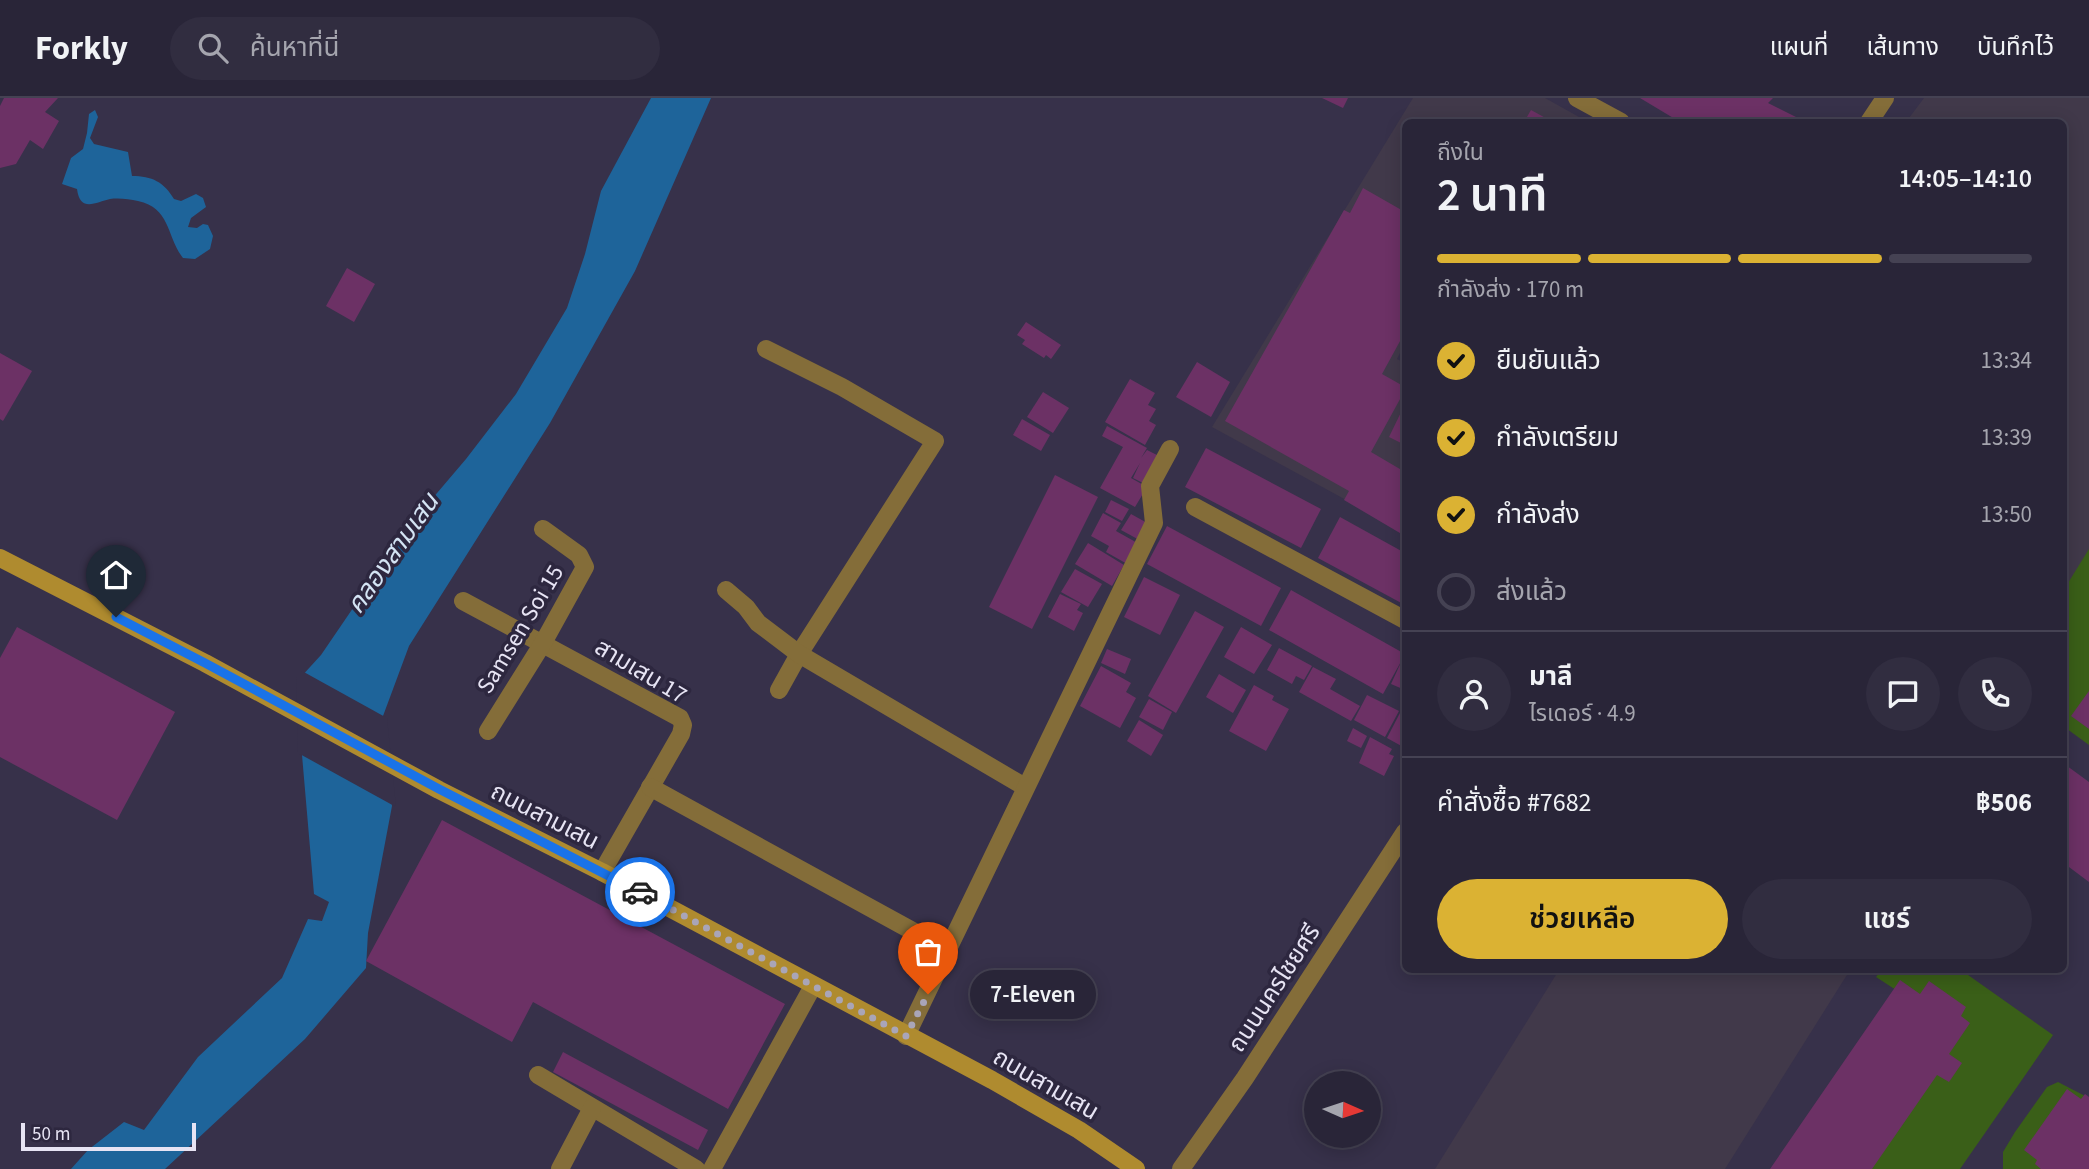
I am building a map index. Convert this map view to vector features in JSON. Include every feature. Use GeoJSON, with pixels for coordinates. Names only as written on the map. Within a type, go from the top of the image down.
{"type":"FeatureCollection","features":[{"type":"Feature","properties":{"kind":"main road","name":"ถนนสามเสน"},"geometry":{"type":"LineString","coordinates":[[0,558],[602,872],[992,1080],[1079,1130],[1136,1169]]}},
{"type":"Feature","properties":{"kind":"street"},"geometry":{"type":"LineString","coordinates":[[1577,98],[1616,119]]}},
{"type":"Feature","properties":{"kind":"street"},"geometry":{"type":"LineString","coordinates":[[1871,119],[1885,98]]}},
{"type":"Feature","properties":{"kind":"street"},"geometry":{"type":"LineString","coordinates":[[765,349],[842,387],[934,441],[779,690]]}},
{"type":"Feature","properties":{"kind":"street"},"geometry":{"type":"LineString","coordinates":[[906,1036],[1154,523],[1150,486],[1170,449]]}},
{"type":"Feature","properties":{"kind":"street"},"geometry":{"type":"LineString","coordinates":[[1195,507],[1402,618]]}},
{"type":"Feature","properties":{"kind":"street","name":"Samsen Soi 15"},"geometry":{"type":"LineString","coordinates":[[488,731],[585,568],[579,555],[543,529]]}},
{"type":"Feature","properties":{"kind":"street"},"geometry":{"type":"LineString","coordinates":[[726,590],[746,607],[758,623],[799,654],[1025,787]]}},
{"type":"Feature","properties":{"kind":"street","name":"สามเสน 17"},"geometry":{"type":"LineString","coordinates":[[463,601],[680,718],[683,726],[681,734],[602,872]]}},
{"type":"Feature","properties":{"kind":"street"},"geometry":{"type":"LineString","coordinates":[[650,787],[949,951]]}},
{"type":"Feature","properties":{"kind":"street","name":"ถนนนครไชยศรี"},"geometry":{"type":"LineString","coordinates":[[1181,1169],[1245,1079],[1402,837]]}},
{"type":"Feature","properties":{"kind":"street"},"geometry":{"type":"LineString","coordinates":[[712,1169],[813,986]]}},
{"type":"Feature","properties":{"kind":"street"},"geometry":{"type":"LineString","coordinates":[[538,1076],[696,1169]]}},
{"type":"Feature","properties":{"kind":"street"},"geometry":{"type":"LineString","coordinates":[[560,1169],[592,1108]]}},
{"type":"Feature","properties":{"kind":"shaded area"},"geometry":{"type":"Polygon","coordinates":[[[1413,98],[1545,98],[1583,119],[1402,119],[1402,349],[1397,359],[1402,362],[1402,530],[1212,427],[1413,98]]]}},
{"type":"Feature","properties":{"kind":"shaded area"},"geometry":{"type":"Polygon","coordinates":[[[1924,98],[2089,98],[2089,553],[2067,587],[2067,119],[1908,119],[1924,98]]]}},
{"type":"Feature","properties":{"kind":"shaded area"},"geometry":{"type":"Polygon","coordinates":[[[1557,973],[1848,973],[1725,1169],[1435,1169],[1557,973]]]}},
{"type":"Feature","properties":{"kind":"green space"},"geometry":{"type":"Polygon","coordinates":[[[2089,549],[2089,745],[2067,729],[2067,585],[2089,549]]]}},
{"type":"Feature","properties":{"kind":"green space"},"geometry":{"type":"Polygon","coordinates":[[[1879,973],[1965,973],[2053,1035],[1960,1169],[1866,1169],[1953,1027],[1876,977],[1879,973]]]}},
{"type":"Feature","properties":{"kind":"green space"},"geometry":{"type":"Polygon","coordinates":[[[2058,1082],[2089,1098],[2089,1169],[2003,1169],[2003,1152],[2015,1132],[2047,1087],[2058,1082]]]}},
{"type":"Feature","properties":{"kind":"water","name":"คลองสามเสน"},"geometry":{"type":"Polygon","coordinates":[[[651,98],[711,98],[635,271],[550,423],[409,646],[383,716],[392,806],[368,933],[366,968],[305,1039],[165,1169],[71,1169],[88,1150],[124,1122],[144,1130],[198,1057],[282,978],[308,919],[322,921],[329,902],[314,894],[302,755],[300,678],[321,655],[409,526],[516,394],[567,308],[585,254],[601,191],[651,98]]]}},
{"type":"Feature","properties":{"kind":"water"},"geometry":{"type":"Polygon","coordinates":[[[95,110],[98,117],[90,138],[94,144],[128,152],[132,176],[157,181],[174,199],[181,201],[196,194],[203,198],[206,207],[191,218],[188,227],[208,225],[213,236],[210,249],[195,259],[183,258],[162,216],[149,205],[120,199],[85,204],[81,201],[77,189],[62,184],[71,158],[83,149],[89,114],[95,110]]]}},
{"type":"Feature","properties":{"kind":"pier"},"geometry":{"type":"Polygon","coordinates":[[[302,671],[387,718],[396,807],[298,753],[296,678],[302,671]]]}},
{"type":"Feature","properties":{"kind":"building"},"geometry":{"type":"Polygon","coordinates":[[[4,98],[58,98],[45,112],[59,121],[43,149],[30,140],[16,164],[0,168],[0,106],[4,98]]]}},
{"type":"Feature","properties":{"kind":"building"},"geometry":{"type":"Polygon","coordinates":[[[1322,98],[1348,98],[1343,108],[1322,98]]]}},
{"type":"Feature","properties":{"kind":"building"},"geometry":{"type":"Polygon","coordinates":[[[1640,98],[1773,98],[1768,103],[1800,119],[1675,119],[1640,98]]]}},
{"type":"Feature","properties":{"kind":"building"},"geometry":{"type":"Polygon","coordinates":[[[1531,110],[1548,119],[1526,119],[1531,110]]]}},
{"type":"Feature","properties":{"kind":"building"},"geometry":{"type":"Polygon","coordinates":[[[1363,188],[1402,210],[1402,337],[1382,374],[1402,385],[1402,395],[1371,452],[1402,470],[1402,534],[1344,500],[1349,491],[1225,421],[1344,210],[1350,213],[1363,188]]]}},
{"type":"Feature","properties":{"kind":"building"},"geometry":{"type":"Polygon","coordinates":[[[347,268],[375,284],[354,322],[326,306],[347,268]]]}},
{"type":"Feature","properties":{"kind":"building"},"geometry":{"type":"Polygon","coordinates":[[[1026,322],[1061,345],[1051,359],[1046,355],[1044,358],[1022,344],[1025,340],[1017,335],[1026,322]]]}},
{"type":"Feature","properties":{"kind":"building"},"geometry":{"type":"Polygon","coordinates":[[[0,353],[32,371],[3,421],[0,419],[0,353]]]}},
{"type":"Feature","properties":{"kind":"building"},"geometry":{"type":"Polygon","coordinates":[[[1197,362],[1230,382],[1211,417],[1176,397],[1197,362]]]}},
{"type":"Feature","properties":{"kind":"building"},"geometry":{"type":"Polygon","coordinates":[[[1130,379],[1155,393],[1148,405],[1156,409],[1149,421],[1156,425],[1145,445],[1105,422],[1130,379]]]}},
{"type":"Feature","properties":{"kind":"building"},"geometry":{"type":"Polygon","coordinates":[[[1043,392],[1069,408],[1053,433],[1027,417],[1043,392]]]}},
{"type":"Feature","properties":{"kind":"building"},"geometry":{"type":"Polygon","coordinates":[[[1402,410],[1402,444],[1389,437],[1402,410]]]}},
{"type":"Feature","properties":{"kind":"building"},"geometry":{"type":"Polygon","coordinates":[[[1022,419],[1050,435],[1041,451],[1013,435],[1022,419]]]}},
{"type":"Feature","properties":{"kind":"building"},"geometry":{"type":"Polygon","coordinates":[[[1107,426],[1147,448],[1141,458],[1147,450],[1161,457],[1147,485],[1133,478],[1140,463],[1131,478],[1147,487],[1135,507],[1100,488],[1123,447],[1102,436],[1107,426]]]}},
{"type":"Feature","properties":{"kind":"building"},"geometry":{"type":"Polygon","coordinates":[[[1206,448],[1321,509],[1301,548],[1185,487],[1206,448]]]}},
{"type":"Feature","properties":{"kind":"building"},"geometry":{"type":"Polygon","coordinates":[[[1055,475],[1098,497],[1032,629],[989,607],[1055,475]]]}},
{"type":"Feature","properties":{"kind":"building"},"geometry":{"type":"Polygon","coordinates":[[[1111,500],[1129,509],[1122,521],[1105,512],[1111,500]]]}},
{"type":"Feature","properties":{"kind":"building"},"geometry":{"type":"Polygon","coordinates":[[[1103,513],[1121,523],[1116,531],[1141,545],[1129,565],[1106,552],[1109,546],[1091,536],[1103,513]]]}},
{"type":"Feature","properties":{"kind":"building"},"geometry":{"type":"Polygon","coordinates":[[[1131,514],[1149,524],[1143,542],[1121,530],[1131,514]]]}},
{"type":"Feature","properties":{"kind":"building"},"geometry":{"type":"Polygon","coordinates":[[[1340,517],[1402,551],[1402,603],[1318,558],[1340,517]]]}},
{"type":"Feature","properties":{"kind":"building"},"geometry":{"type":"Polygon","coordinates":[[[1167,526],[1281,588],[1261,626],[1147,564],[1167,526]]]}},
{"type":"Feature","properties":{"kind":"building"},"geometry":{"type":"Polygon","coordinates":[[[1088,543],[1124,565],[1112,586],[1075,564],[1088,543]]]}},
{"type":"Feature","properties":{"kind":"building"},"geometry":{"type":"Polygon","coordinates":[[[1075,569],[1102,584],[1088,607],[1061,592],[1075,569]]]}},
{"type":"Feature","properties":{"kind":"building"},"geometry":{"type":"Polygon","coordinates":[[[1144,577],[1180,595],[1160,635],[1124,617],[1144,577]]]}},
{"type":"Feature","properties":{"kind":"building"},"geometry":{"type":"Polygon","coordinates":[[[1291,590],[1402,652],[1402,660],[1383,694],[1269,630],[1291,590]]]}},
{"type":"Feature","properties":{"kind":"building"},"geometry":{"type":"Polygon","coordinates":[[[1060,594],[1081,604],[1077,610],[1083,613],[1074,631],[1048,617],[1060,594]]]}},
{"type":"Feature","properties":{"kind":"building"},"geometry":{"type":"Polygon","coordinates":[[[1195,611],[1224,627],[1176,713],[1148,696],[1195,611]]]}},
{"type":"Feature","properties":{"kind":"building"},"geometry":{"type":"Polygon","coordinates":[[[17,627],[175,712],[117,820],[0,757],[0,658],[17,627]]]}},
{"type":"Feature","properties":{"kind":"building"},"geometry":{"type":"Polygon","coordinates":[[[1241,627],[1272,645],[1254,674],[1224,657],[1241,627]]]}},
{"type":"Feature","properties":{"kind":"building"},"geometry":{"type":"Polygon","coordinates":[[[1279,648],[1312,666],[1304,680],[1296,676],[1292,684],[1267,670],[1279,648]]]}},
{"type":"Feature","properties":{"kind":"building"},"geometry":{"type":"Polygon","coordinates":[[[1107,649],[1131,659],[1125,674],[1101,663],[1107,649]]]}},
{"type":"Feature","properties":{"kind":"building"},"geometry":{"type":"Polygon","coordinates":[[[1402,660],[1402,689],[1391,684],[1402,660]]]}},
{"type":"Feature","properties":{"kind":"building"},"geometry":{"type":"Polygon","coordinates":[[[1101,666],[1131,683],[1126,692],[1136,698],[1120,728],[1080,706],[1101,666]]]}},
{"type":"Feature","properties":{"kind":"building"},"geometry":{"type":"Polygon","coordinates":[[[1313,667],[1336,679],[1330,689],[1360,706],[1351,721],[1299,692],[1313,667]]]}},
{"type":"Feature","properties":{"kind":"building"},"geometry":{"type":"Polygon","coordinates":[[[1219,674],[1246,690],[1233,713],[1206,697],[1219,674]]]}},
{"type":"Feature","properties":{"kind":"building"},"geometry":{"type":"Polygon","coordinates":[[[1254,685],[1274,696],[1272,700],[1289,709],[1266,751],[1229,731],[1254,685]]]}},
{"type":"Feature","properties":{"kind":"building"},"geometry":{"type":"Polygon","coordinates":[[[2089,691],[2089,729],[2071,716],[2089,691]]]}},
{"type":"Feature","properties":{"kind":"building"},"geometry":{"type":"Polygon","coordinates":[[[1367,695],[1399,711],[1385,737],[1354,720],[1367,695]]]}},
{"type":"Feature","properties":{"kind":"building"},"geometry":{"type":"Polygon","coordinates":[[[1149,699],[1172,712],[1163,730],[1139,717],[1149,699]]]}},
{"type":"Feature","properties":{"kind":"building"},"geometry":{"type":"Polygon","coordinates":[[[1402,709],[1402,746],[1387,738],[1402,709]]]}},
{"type":"Feature","properties":{"kind":"building"},"geometry":{"type":"Polygon","coordinates":[[[1139,720],[1163,735],[1151,756],[1127,741],[1139,720]]]}},
{"type":"Feature","properties":{"kind":"building"},"geometry":{"type":"Polygon","coordinates":[[[1353,728],[1367,736],[1361,748],[1347,741],[1353,728]]]}},
{"type":"Feature","properties":{"kind":"building"},"geometry":{"type":"Polygon","coordinates":[[[1370,737],[1392,749],[1389,754],[1394,756],[1384,776],[1359,763],[1370,737]]]}},
{"type":"Feature","properties":{"kind":"building"},"geometry":{"type":"Polygon","coordinates":[[[2067,766],[2089,782],[2089,882],[2069,867],[2067,870],[2067,766]]]}},
{"type":"Feature","properties":{"kind":"building"},"geometry":{"type":"Polygon","coordinates":[[[442,820],[785,1004],[728,1109],[533,1002],[512,1042],[366,961],[442,820]]]}},
{"type":"Feature","properties":{"kind":"building"},"geometry":{"type":"Polygon","coordinates":[[[1900,980],[1920,994],[1929,981],[1966,1007],[1961,1016],[1970,1023],[1949,1054],[1962,1063],[1949,1082],[1937,1075],[1872,1169],[1770,1169],[1900,980]]]}},
{"type":"Feature","properties":{"kind":"building"},"geometry":{"type":"Polygon","coordinates":[[[563,1052],[708,1130],[698,1150],[553,1072],[563,1052]]]}},
{"type":"Feature","properties":{"kind":"building"},"geometry":{"type":"Polygon","coordinates":[[[2067,1089],[2081,1099],[2085,1094],[2089,1097],[2089,1169],[2041,1169],[2035,1164],[2037,1160],[2024,1150],[2067,1089]]]}},
{"type":"Feature","properties":{"kind":"way so far"},"geometry":{"type":"LineString","coordinates":[[640,892],[906,1036],[928,994]]}},
{"type":"Feature","properties":{"kind":"place","name":"7-Eleven"},"geometry":{"type":"Point","coordinates":[928,994]}},
{"type":"Feature","properties":{"kind":"route"},"geometry":{"type":"LineString","coordinates":[[116,617],[439,789],[640,892]]}}]}
